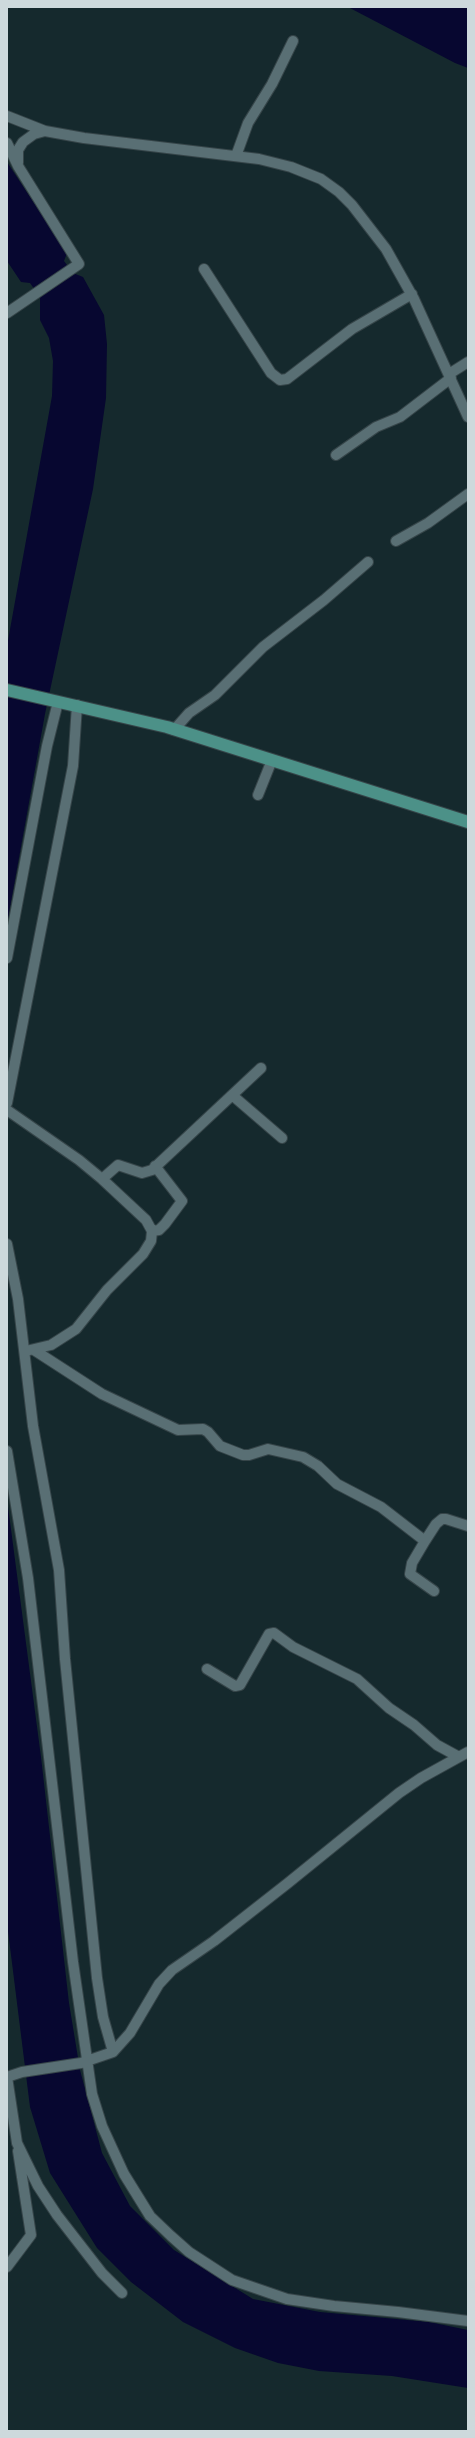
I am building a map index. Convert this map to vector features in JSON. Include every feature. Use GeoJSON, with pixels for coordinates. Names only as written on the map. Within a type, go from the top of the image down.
{"type":"FeatureCollection","features":[{"type":"Feature","properties":{"kind":"main road"},"geometry":{"type":"LineString","coordinates":[[7,690],[174,730],[468,822]]}},
{"type":"Feature","properties":{"kind":"street"},"geometry":{"type":"LineString","coordinates":[[236,156],[248,123],[272,84],[293,41]]}},
{"type":"Feature","properties":{"kind":"street"},"geometry":{"type":"LineString","coordinates":[[7,116],[45,131],[236,156],[300,170],[320,179],[339,192],[374,231],[412,294],[468,417]]}},
{"type":"Feature","properties":{"kind":"street"},"geometry":{"type":"LineString","coordinates":[[18,166],[20,146],[30,136],[45,131]]}},
{"type":"Feature","properties":{"kind":"street"},"geometry":{"type":"LineString","coordinates":[[7,143],[18,166],[79,264],[7,313]]}},
{"type":"Feature","properties":{"kind":"street"},"geometry":{"type":"LineString","coordinates":[[204,269],[271,373],[280,380],[287,379],[352,329],[412,294]]}},
{"type":"Feature","properties":{"kind":"street"},"geometry":{"type":"LineString","coordinates":[[336,455],[376,427],[400,417],[468,362]]}},
{"type":"Feature","properties":{"kind":"street"},"geometry":{"type":"LineString","coordinates":[[396,541],[428,523],[468,494]]}},
{"type":"Feature","properties":{"kind":"street"},"geometry":{"type":"LineString","coordinates":[[174,730],[189,713],[215,695],[263,647],[324,600],[368,562]]}},
{"type":"Feature","properties":{"kind":"street"},"geometry":{"type":"LineString","coordinates":[[7,958],[55,701]]}},
{"type":"Feature","properties":{"kind":"street"},"geometry":{"type":"LineString","coordinates":[[7,1104],[73,766],[77,706]]}},
{"type":"Feature","properties":{"kind":"street"},"geometry":{"type":"LineString","coordinates":[[258,795],[272,760]]}},
{"type":"Feature","properties":{"kind":"street"},"geometry":{"type":"LineString","coordinates":[[102,1178],[118,1165],[142,1172],[156,1166],[261,1068]]}},
{"type":"Feature","properties":{"kind":"street"},"geometry":{"type":"LineString","coordinates":[[232,1095],[282,1138]]}},
{"type":"Feature","properties":{"kind":"street"},"geometry":{"type":"LineString","coordinates":[[7,1110],[79,1160],[102,1178],[146,1220],[152,1231],[151,1241],[143,1254],[107,1290],[76,1329],[56,1343],[29,1349]]}},
{"type":"Feature","properties":{"kind":"street"},"geometry":{"type":"LineString","coordinates":[[152,1231],[159,1230],[165,1224],[182,1201],[156,1166]]}},
{"type":"Feature","properties":{"kind":"street"},"geometry":{"type":"LineString","coordinates":[[7,1244],[29,1349],[33,1426],[59,1570],[65,1659],[97,1978],[104,2017],[113,2052]]}},
{"type":"Feature","properties":{"kind":"street"},"geometry":{"type":"LineString","coordinates":[[29,1349],[102,1394],[178,1430],[203,1429],[220,1446],[243,1455],[249,1455],[268,1448],[303,1457],[318,1466],[337,1484],[380,1507],[425,1541]]}},
{"type":"Feature","properties":{"kind":"street"},"geometry":{"type":"LineString","coordinates":[[7,1451],[28,1578],[84,2062],[102,2126],[124,2174],[150,2216],[188,2252],[232,2280],[287,2299],[334,2306],[468,2321]]}},
{"type":"Feature","properties":{"kind":"street"},"geometry":{"type":"LineString","coordinates":[[434,1591],[410,1574],[410,1568],[436,1524],[442,1519],[446,1518],[468,1526]]}},
{"type":"Feature","properties":{"kind":"street"},"geometry":{"type":"LineString","coordinates":[[207,1669],[236,1686],[240,1685],[269,1634],[274,1633],[293,1647],[357,1679],[389,1708],[414,1725],[437,1745],[463,1755]]}},
{"type":"Feature","properties":{"kind":"street"},"geometry":{"type":"LineString","coordinates":[[7,2267],[31,2235],[7,2077],[22,2072],[84,2062],[113,2052],[130,2033],[159,1984],[172,1970],[214,1941],[399,1793],[421,1778],[463,1755]]}},
{"type":"Feature","properties":{"kind":"street"},"geometry":{"type":"LineString","coordinates":[[17,2143],[38,2186],[56,2215],[102,2273],[122,2293]]}},
{"type":"Feature","properties":{"kind":"shaded area"},"geometry":{"type":"Polygon","coordinates":[[[348,7],[468,7],[468,68],[455,63],[348,7]]]}},
{"type":"Feature","properties":{"kind":"shaded area"},"geometry":{"type":"Polygon","coordinates":[[[7,162],[67,253],[64,261],[73,273],[83,277],[104,315],[107,344],[106,398],[93,489],[45,714],[7,924],[7,646],[52,396],[53,361],[49,338],[40,320],[40,297],[30,283],[21,282],[7,261],[7,162]]]}},
{"type":"Feature","properties":{"kind":"shaded area"},"geometry":{"type":"Polygon","coordinates":[[[7,1499],[41,1757],[69,2003],[80,2070],[102,2153],[130,2206],[174,2250],[253,2299],[320,2312],[429,2322],[468,2330],[468,2388],[392,2376],[319,2371],[278,2363],[235,2348],[183,2322],[131,2282],[97,2248],[50,2173],[30,2107],[7,1923],[7,1499]]]}}]}
